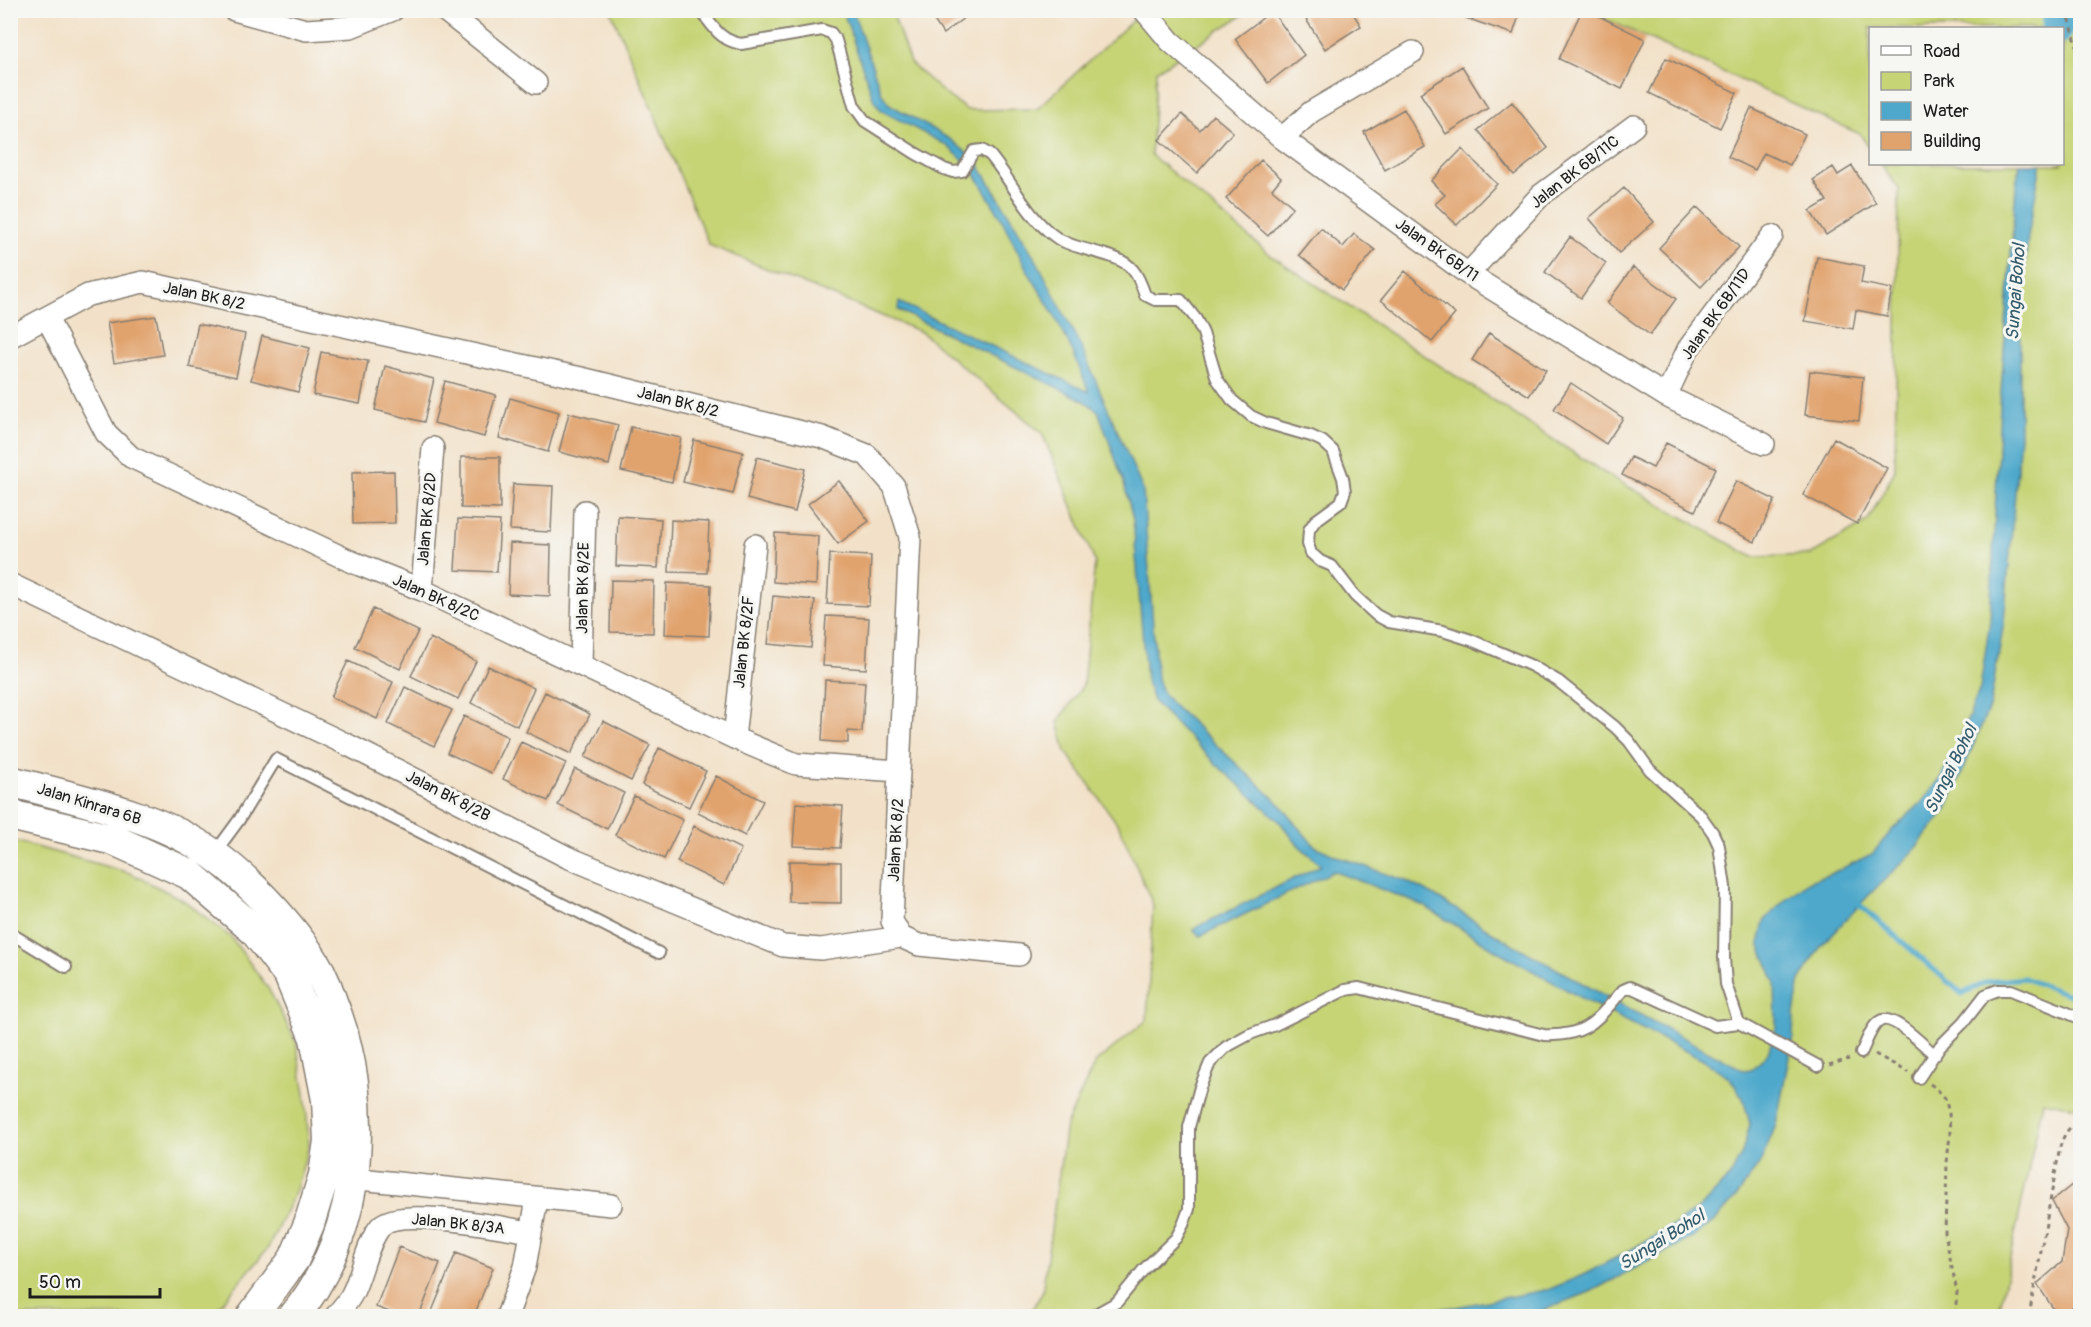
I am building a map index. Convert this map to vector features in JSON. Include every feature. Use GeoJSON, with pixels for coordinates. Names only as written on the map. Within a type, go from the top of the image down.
{"type":"FeatureCollection","features":[{"type":"Feature","properties":{"kind":"street"},"geometry":{"type":"LineString","coordinates":[[234,10],[306,30],[351,27],[393,10]]}},
{"type":"Feature","properties":{"kind":"street"},"geometry":{"type":"LineString","coordinates":[[444,10],[536,82]]}},
{"type":"Feature","properties":{"kind":"street","name":"Jalan BK 6B/11"},"geometry":{"type":"LineString","coordinates":[[1143,10],[1170,41],[1282,138],[1468,274],[1666,396],[1764,444]]}},
{"type":"Feature","properties":{"kind":"street"},"geometry":{"type":"LineString","coordinates":[[1282,138],[1311,112],[1413,52]]}},
{"type":"Feature","properties":{"kind":"street","name":"Jalan BK 6B/11C"},"geometry":{"type":"LineString","coordinates":[[1468,274],[1541,195],[1634,126]]}},
{"type":"Feature","properties":{"kind":"street","name":"Jalan BK 6B/11D"},"geometry":{"type":"LineString","coordinates":[[1666,396],[1688,349],[1772,236]]}},
{"type":"Feature","properties":{"kind":"street","name":"Jalan BK 8/2"},"geometry":{"type":"LineString","coordinates":[[10,338],[88,295],[143,282],[581,378],[822,437],[867,454],[894,486],[910,537],[892,921],[901,937]]}},
{"type":"Feature","properties":{"kind":"street","name":"Jalan BK 8/2C"},"geometry":{"type":"LineString","coordinates":[[47,318],[106,433],[131,457],[350,561],[422,590],[734,738],[796,764],[899,771]]}},
{"type":"Feature","properties":{"kind":"street","name":"Jalan BK 8/2D"},"geometry":{"type":"LineString","coordinates":[[422,590],[433,448]]}},
{"type":"Feature","properties":{"kind":"street","name":"Jalan BK 8/2E"},"geometry":{"type":"LineString","coordinates":[[581,664],[585,511]]}},
{"type":"Feature","properties":{"kind":"street","name":"Jalan BK 8/2F"},"geometry":{"type":"LineString","coordinates":[[734,738],[755,545]]}},
{"type":"Feature","properties":{"kind":"street","name":"Jalan BK 8/2B"},"geometry":{"type":"LineString","coordinates":[[10,584],[350,746],[567,857],[783,946],[821,949],[901,937]]}},
{"type":"Feature","properties":{"kind":"street","name":"Jalan Kinrara 6B"},"geometry":{"type":"LineString","coordinates":[[10,781],[130,814],[178,835],[214,855],[258,893],[298,939],[321,973],[340,1022],[352,1072],[357,1133],[338,1177],[309,1224],[294,1259],[252,1317]]}},
{"type":"Feature","properties":{"kind":"street","name":"Jalan Kinrara 6B"},"geometry":{"type":"LineString","coordinates":[[10,815],[114,840],[189,874],[255,931],[289,975],[315,1038],[327,1100],[329,1141],[338,1177],[349,1200],[334,1252],[309,1299],[294,1317]]}},
{"type":"Feature","properties":{"kind":"street"},"geometry":{"type":"LineString","coordinates":[[901,937],[919,945],[1019,955]]}},
{"type":"Feature","properties":{"kind":"street"},"geometry":{"type":"LineString","coordinates":[[338,1177],[611,1205]]}},
{"type":"Feature","properties":{"kind":"street"},"geometry":{"type":"LineString","coordinates":[[507,1317],[525,1267],[537,1199]]}},
{"type":"Feature","properties":{"kind":"street","name":"Jalan BK 8/3A"},"geometry":{"type":"LineString","coordinates":[[336,1317],[352,1296],[382,1225],[408,1217],[431,1218],[531,1232]]}},
{"type":"Feature","properties":{"kind":"lane"},"geometry":{"type":"LineString","coordinates":[[700,10],[720,36],[729,42],[741,44],[822,30],[831,33],[836,40],[854,106],[865,121],[915,153],[953,172],[962,171],[974,151],[982,150],[990,154],[1035,218],[1056,238],[1073,247],[1121,260],[1131,267],[1138,277],[1145,295],[1155,300],[1180,300],[1189,308],[1203,333],[1217,379],[1232,400],[1251,416],[1322,441],[1333,451],[1343,478],[1345,491],[1341,502],[1316,521],[1309,530],[1308,543],[1311,553],[1320,561],[1332,566],[1355,596],[1376,615],[1389,622],[1443,631],[1471,639],[1532,666],[1558,681],[1615,727],[1629,741],[1650,770],[1701,816],[1719,846],[1725,887],[1726,984],[1739,1023]]}},
{"type":"Feature","properties":{"kind":"lane"},"geometry":{"type":"LineString","coordinates":[[214,855],[239,820],[276,759],[659,953]]}},
{"type":"Feature","properties":{"kind":"lane"},"geometry":{"type":"LineString","coordinates":[[10,933],[66,967]]}},
{"type":"Feature","properties":{"kind":"lane"},"geometry":{"type":"LineString","coordinates":[[1092,1317],[1117,1302],[1144,1269],[1176,1238],[1183,1226],[1189,1209],[1189,1127],[1200,1087],[1210,1063],[1226,1047],[1250,1034],[1275,1025],[1345,990],[1359,988],[1544,1035],[1574,1034],[1586,1029],[1623,990],[1630,987],[1715,1026],[1739,1023],[1818,1066]]}},
{"type":"Feature","properties":{"kind":"lane"},"geometry":{"type":"LineString","coordinates":[[1919,1078],[1935,1054],[1985,995],[1998,990],[2011,990],[2026,995],[2080,1018]]}},
{"type":"Feature","properties":{"kind":"lane"},"geometry":{"type":"LineString","coordinates":[[1861,1053],[1876,1024],[1888,1019],[1896,1022],[1935,1054]]}},
{"type":"Feature","properties":{"kind":"path"},"geometry":{"type":"LineString","coordinates":[[2067,10],[2077,46],[2080,102]]}},
{"type":"Feature","properties":{"kind":"path"},"geometry":{"type":"LineString","coordinates":[[1818,1066],[1838,1063],[1861,1053],[1873,1053],[1936,1088],[1945,1098],[1949,1113],[1950,1134],[1945,1233],[1957,1292],[1955,1317]]}},
{"type":"Feature","properties":{"kind":"path"},"geometry":{"type":"LineString","coordinates":[[2029,1317],[2060,1147],[2064,1133],[2071,1125],[2080,1121]]}},
{"type":"Feature","properties":{"kind":"green space"},"geometry":{"type":"Polygon","coordinates":[[[611,11],[892,11],[910,63],[967,110],[1037,109],[1132,21],[1149,11],[1249,11],[1156,71],[1151,155],[1273,257],[1606,474],[1753,557],[1810,555],[1867,522],[1895,470],[1899,189],[1882,165],[2064,165],[2064,27],[1869,27],[1869,148],[1860,134],[1588,11],[2080,11],[2080,1108],[2043,1101],[1998,1316],[1028,1316],[1042,1293],[1066,1125],[1095,1063],[1147,1020],[1153,905],[1119,826],[1066,752],[1058,722],[1083,685],[1095,562],[1042,433],[921,332],[709,245],[611,11]]]}},
{"type":"Feature","properties":{"kind":"green space"},"geometry":{"type":"Polygon","coordinates":[[[11,840],[130,873],[183,900],[231,937],[268,988],[296,1042],[305,1094],[309,1145],[296,1190],[268,1248],[211,1316],[11,1316],[11,840]]]}},
{"type":"Feature","properties":{"kind":"water"},"geometry":{"type":"Polygon","coordinates":[[[843,11],[853,11],[882,94],[889,104],[950,139],[976,160],[1037,261],[1082,349],[1143,490],[1157,678],[1162,692],[1171,703],[1282,806],[1315,846],[1406,881],[1433,895],[1502,938],[1743,1070],[1751,1069],[1768,1053],[1776,1027],[1775,982],[1759,944],[1764,921],[1809,881],[1828,875],[1872,854],[1893,829],[1921,803],[1940,779],[1958,744],[1980,688],[1990,620],[2000,406],[2016,185],[2020,165],[2041,165],[2028,237],[2020,318],[2020,436],[2004,622],[1990,705],[1947,809],[1911,854],[1821,946],[1800,980],[1794,1014],[1793,1037],[1776,1125],[1761,1161],[1737,1196],[1716,1220],[1693,1237],[1590,1292],[1536,1313],[1520,1316],[1294,1316],[1322,1308],[1378,1308],[1411,1311],[1456,1307],[1550,1289],[1585,1274],[1674,1225],[1703,1205],[1730,1176],[1742,1153],[1750,1124],[1743,1098],[1729,1077],[1703,1060],[1581,998],[1424,906],[1334,871],[1200,936],[1193,929],[1321,865],[1297,844],[1280,822],[1218,766],[1153,701],[1146,680],[1133,519],[1123,480],[1098,411],[1083,400],[898,310],[899,302],[1089,392],[1073,352],[1053,313],[971,167],[946,145],[882,111],[874,101],[843,11]]]}},
{"type":"Feature","properties":{"kind":"building"},"geometry":{"type":"Polygon","coordinates":[[[944,10],[974,10],[943,34],[933,19],[944,10]]]}},
{"type":"Feature","properties":{"kind":"building"},"geometry":{"type":"Polygon","coordinates":[[[1300,10],[1351,10],[1361,26],[1325,49],[1300,10]]]}},
{"type":"Feature","properties":{"kind":"building"},"geometry":{"type":"Polygon","coordinates":[[[1458,10],[1521,10],[1513,34],[1457,15],[1458,10]]]}},
{"type":"Feature","properties":{"kind":"building"},"geometry":{"type":"Polygon","coordinates":[[[1582,10],[1587,10],[1645,39],[1622,89],[1559,59],[1582,10]]]}},
{"type":"Feature","properties":{"kind":"building"},"geometry":{"type":"Polygon","coordinates":[[[1272,11],[1304,55],[1268,83],[1235,39],[1272,11]]]}},
{"type":"Feature","properties":{"kind":"building"},"geometry":{"type":"Polygon","coordinates":[[[1666,58],[1737,93],[1720,128],[1649,93],[1666,58]]]}},
{"type":"Feature","properties":{"kind":"building"},"geometry":{"type":"Polygon","coordinates":[[[1462,66],[1488,108],[1446,134],[1420,93],[1462,66]]]}},
{"type":"Feature","properties":{"kind":"building"},"geometry":{"type":"Polygon","coordinates":[[[1512,102],[1548,148],[1514,175],[1478,130],[1512,102]]]}},
{"type":"Feature","properties":{"kind":"building"},"geometry":{"type":"Polygon","coordinates":[[[1751,108],[1805,134],[1790,165],[1764,153],[1755,170],[1728,157],[1751,108]]]}},
{"type":"Feature","properties":{"kind":"building"},"geometry":{"type":"Polygon","coordinates":[[[1404,109],[1425,147],[1385,170],[1364,132],[1404,109]]]}},
{"type":"Feature","properties":{"kind":"building"},"geometry":{"type":"Polygon","coordinates":[[[1182,114],[1200,130],[1213,115],[1233,132],[1197,173],[1159,140],[1182,114]]]}},
{"type":"Feature","properties":{"kind":"building"},"geometry":{"type":"Polygon","coordinates":[[[1462,149],[1497,184],[1457,225],[1435,204],[1445,195],[1431,181],[1462,149]]]}},
{"type":"Feature","properties":{"kind":"building"},"geometry":{"type":"Polygon","coordinates":[[[1261,160],[1281,178],[1272,189],[1293,207],[1268,236],[1226,199],[1261,160]]]}},
{"type":"Feature","properties":{"kind":"building"},"geometry":{"type":"Polygon","coordinates":[[[1852,166],[1876,203],[1826,235],[1810,211],[1827,201],[1813,180],[1833,167],[1838,175],[1852,166]]]}},
{"type":"Feature","properties":{"kind":"building"},"geometry":{"type":"Polygon","coordinates":[[[1624,188],[1654,222],[1619,253],[1589,218],[1624,188]]]}},
{"type":"Feature","properties":{"kind":"building"},"geometry":{"type":"Polygon","coordinates":[[[1697,207],[1739,247],[1701,287],[1659,248],[1697,207]]]}},
{"type":"Feature","properties":{"kind":"building"},"geometry":{"type":"Polygon","coordinates":[[[1321,228],[1343,247],[1354,234],[1375,250],[1342,290],[1299,255],[1321,228]]]}},
{"type":"Feature","properties":{"kind":"building"},"geometry":{"type":"Polygon","coordinates":[[[1570,237],[1606,263],[1581,298],[1545,272],[1570,237]]]}},
{"type":"Feature","properties":{"kind":"building"},"geometry":{"type":"Polygon","coordinates":[[[1817,257],[1864,266],[1861,283],[1892,289],[1887,316],[1856,310],[1853,329],[1805,321],[1817,257]]]}},
{"type":"Feature","properties":{"kind":"building"},"geometry":{"type":"Polygon","coordinates":[[[1633,267],[1676,299],[1650,335],[1607,303],[1633,267]]]}},
{"type":"Feature","properties":{"kind":"building"},"geometry":{"type":"Polygon","coordinates":[[[1405,271],[1455,314],[1432,342],[1381,300],[1405,271]]]}},
{"type":"Feature","properties":{"kind":"building"},"geometry":{"type":"Polygon","coordinates":[[[156,316],[163,355],[114,363],[107,323],[156,316]]]}},
{"type":"Feature","properties":{"kind":"building"},"geometry":{"type":"Polygon","coordinates":[[[198,324],[245,334],[236,377],[189,367],[198,324]]]}},
{"type":"Feature","properties":{"kind":"building"},"geometry":{"type":"Polygon","coordinates":[[[1489,333],[1546,370],[1529,396],[1472,360],[1489,333]]]}},
{"type":"Feature","properties":{"kind":"building"},"geometry":{"type":"Polygon","coordinates":[[[262,336],[310,348],[298,392],[251,380],[262,336]]]}},
{"type":"Feature","properties":{"kind":"building"},"geometry":{"type":"Polygon","coordinates":[[[321,352],[368,361],[360,404],[313,395],[321,352]]]}},
{"type":"Feature","properties":{"kind":"building"},"geometry":{"type":"Polygon","coordinates":[[[385,366],[434,379],[424,422],[375,410],[385,366]]]}},
{"type":"Feature","properties":{"kind":"building"},"geometry":{"type":"Polygon","coordinates":[[[1810,371],[1863,377],[1859,421],[1805,415],[1810,371]]]}},
{"type":"Feature","properties":{"kind":"building"},"geometry":{"type":"Polygon","coordinates":[[[445,381],[496,395],[484,437],[434,423],[445,381]]]}},
{"type":"Feature","properties":{"kind":"building"},"geometry":{"type":"Polygon","coordinates":[[[1571,383],[1623,418],[1606,444],[1554,409],[1571,383]]]}},
{"type":"Feature","properties":{"kind":"building"},"geometry":{"type":"Polygon","coordinates":[[[510,398],[559,412],[548,452],[499,438],[510,398]]]}},
{"type":"Feature","properties":{"kind":"building"},"geometry":{"type":"Polygon","coordinates":[[[569,413],[618,425],[609,465],[559,452],[569,413]]]}},
{"type":"Feature","properties":{"kind":"building"},"geometry":{"type":"Polygon","coordinates":[[[631,427],[681,438],[672,482],[621,471],[631,427]]]}},
{"type":"Feature","properties":{"kind":"building"},"geometry":{"type":"Polygon","coordinates":[[[1834,438],[1887,468],[1857,524],[1803,495],[1834,438]]]}},
{"type":"Feature","properties":{"kind":"building"},"geometry":{"type":"Polygon","coordinates":[[[694,440],[743,452],[733,494],[683,482],[694,440]]]}},
{"type":"Feature","properties":{"kind":"building"},"geometry":{"type":"Polygon","coordinates":[[[1666,443],[1716,468],[1695,511],[1622,475],[1631,457],[1653,468],[1666,443]]]}},
{"type":"Feature","properties":{"kind":"building"},"geometry":{"type":"Polygon","coordinates":[[[461,457],[500,457],[500,509],[461,508],[461,457]]]}},
{"type":"Feature","properties":{"kind":"building"},"geometry":{"type":"Polygon","coordinates":[[[757,457],[805,469],[795,512],[747,499],[757,457]]]}},
{"type":"Feature","properties":{"kind":"building"},"geometry":{"type":"Polygon","coordinates":[[[394,471],[395,523],[353,524],[352,472],[394,471]]]}},
{"type":"Feature","properties":{"kind":"building"},"geometry":{"type":"Polygon","coordinates":[[[839,481],[869,521],[838,544],[808,504],[839,481]]]}},
{"type":"Feature","properties":{"kind":"building"},"geometry":{"type":"Polygon","coordinates":[[[1736,481],[1775,500],[1755,542],[1716,523],[1736,481]]]}},
{"type":"Feature","properties":{"kind":"building"},"geometry":{"type":"Polygon","coordinates":[[[513,484],[553,486],[551,532],[510,530],[513,484]]]}},
{"type":"Feature","properties":{"kind":"building"},"geometry":{"type":"Polygon","coordinates":[[[618,516],[661,519],[658,568],[616,566],[618,516]]]}},
{"type":"Feature","properties":{"kind":"building"},"geometry":{"type":"Polygon","coordinates":[[[458,519],[500,521],[497,572],[455,570],[458,519]]]}},
{"type":"Feature","properties":{"kind":"building"},"geometry":{"type":"Polygon","coordinates":[[[671,520],[709,522],[707,573],[669,572],[671,520]]]}},
{"type":"Feature","properties":{"kind":"building"},"geometry":{"type":"Polygon","coordinates":[[[775,533],[818,536],[816,585],[773,582],[775,533]]]}},
{"type":"Feature","properties":{"kind":"building"},"geometry":{"type":"Polygon","coordinates":[[[510,543],[551,545],[550,596],[508,594],[510,543]]]}},
{"type":"Feature","properties":{"kind":"building"},"geometry":{"type":"Polygon","coordinates":[[[830,554],[871,556],[869,606],[827,604],[830,554]]]}},
{"type":"Feature","properties":{"kind":"building"},"geometry":{"type":"Polygon","coordinates":[[[611,580],[654,581],[653,633],[610,632],[611,580]]]}},
{"type":"Feature","properties":{"kind":"building"},"geometry":{"type":"Polygon","coordinates":[[[667,583],[711,585],[709,636],[665,634],[667,583]]]}},
{"type":"Feature","properties":{"kind":"building"},"geometry":{"type":"Polygon","coordinates":[[[773,596],[815,600],[811,648],[768,644],[773,596]]]}},
{"type":"Feature","properties":{"kind":"building"},"geometry":{"type":"Polygon","coordinates":[[[373,609],[418,631],[400,669],[355,647],[373,609]]]}},
{"type":"Feature","properties":{"kind":"building"},"geometry":{"type":"Polygon","coordinates":[[[826,616],[869,618],[866,669],[823,666],[826,616]]]}},
{"type":"Feature","properties":{"kind":"building"},"geometry":{"type":"Polygon","coordinates":[[[430,638],[476,661],[458,699],[411,676],[430,638]]]}},
{"type":"Feature","properties":{"kind":"building"},"geometry":{"type":"Polygon","coordinates":[[[348,661],[393,682],[377,719],[331,697],[348,661]]]}},
{"type":"Feature","properties":{"kind":"building"},"geometry":{"type":"Polygon","coordinates":[[[488,666],[534,688],[517,726],[471,703],[488,666]]]}},
{"type":"Feature","properties":{"kind":"building"},"geometry":{"type":"Polygon","coordinates":[[[825,680],[865,682],[862,732],[848,731],[848,743],[822,741],[825,680]]]}},
{"type":"Feature","properties":{"kind":"building"},"geometry":{"type":"Polygon","coordinates":[[[405,687],[452,710],[434,746],[388,724],[405,687]]]}},
{"type":"Feature","properties":{"kind":"building"},"geometry":{"type":"Polygon","coordinates":[[[545,692],[590,714],[571,754],[526,732],[545,692]]]}},
{"type":"Feature","properties":{"kind":"building"},"geometry":{"type":"Polygon","coordinates":[[[464,716],[508,737],[491,773],[447,753],[464,716]]]}},
{"type":"Feature","properties":{"kind":"building"},"geometry":{"type":"Polygon","coordinates":[[[603,721],[650,745],[631,781],[585,757],[603,721]]]}},
{"type":"Feature","properties":{"kind":"building"},"geometry":{"type":"Polygon","coordinates":[[[521,742],[566,763],[548,801],[503,779],[521,742]]]}},
{"type":"Feature","properties":{"kind":"building"},"geometry":{"type":"Polygon","coordinates":[[[659,748],[706,771],[689,807],[642,785],[659,748]]]}},
{"type":"Feature","properties":{"kind":"building"},"geometry":{"type":"Polygon","coordinates":[[[575,769],[624,793],[607,829],[558,805],[575,769]]]}},
{"type":"Feature","properties":{"kind":"building"},"geometry":{"type":"Polygon","coordinates":[[[716,776],[763,801],[745,836],[698,812],[716,776]]]}},
{"type":"Feature","properties":{"kind":"building"},"geometry":{"type":"Polygon","coordinates":[[[634,796],[683,820],[664,859],[615,835],[634,796]]]}},
{"type":"Feature","properties":{"kind":"building"},"geometry":{"type":"Polygon","coordinates":[[[796,803],[843,806],[840,848],[793,846],[796,803]]]}},
{"type":"Feature","properties":{"kind":"building"},"geometry":{"type":"Polygon","coordinates":[[[694,826],[741,849],[724,885],[677,862],[694,826]]]}},
{"type":"Feature","properties":{"kind":"building"},"geometry":{"type":"Polygon","coordinates":[[[789,861],[841,862],[841,903],[789,902],[789,861]]]}},
{"type":"Feature","properties":{"kind":"building"},"geometry":{"type":"Polygon","coordinates":[[[2078,1180],[2080,1183],[2080,1316],[2075,1316],[2076,1304],[2058,1316],[2037,1284],[2062,1262],[2067,1230],[2052,1201],[2078,1180]]]}},
{"type":"Feature","properties":{"kind":"building"},"geometry":{"type":"Polygon","coordinates":[[[399,1247],[440,1263],[419,1316],[400,1316],[376,1307],[399,1247]]]}},
{"type":"Feature","properties":{"kind":"building"},"geometry":{"type":"Polygon","coordinates":[[[456,1253],[493,1268],[474,1316],[430,1316],[456,1253]]]}},
{"type":"Feature","properties":{"kind":"waterway","name":"Sungai Bohol"},"geometry":{"type":"LineString","coordinates":[[2057,10],[2058,27]]}},
{"type":"Feature","properties":{"kind":"waterway"},"geometry":{"type":"LineString","coordinates":[[1854,900],[1962,994],[1986,982],[2024,978],[2080,999]]}}]}
